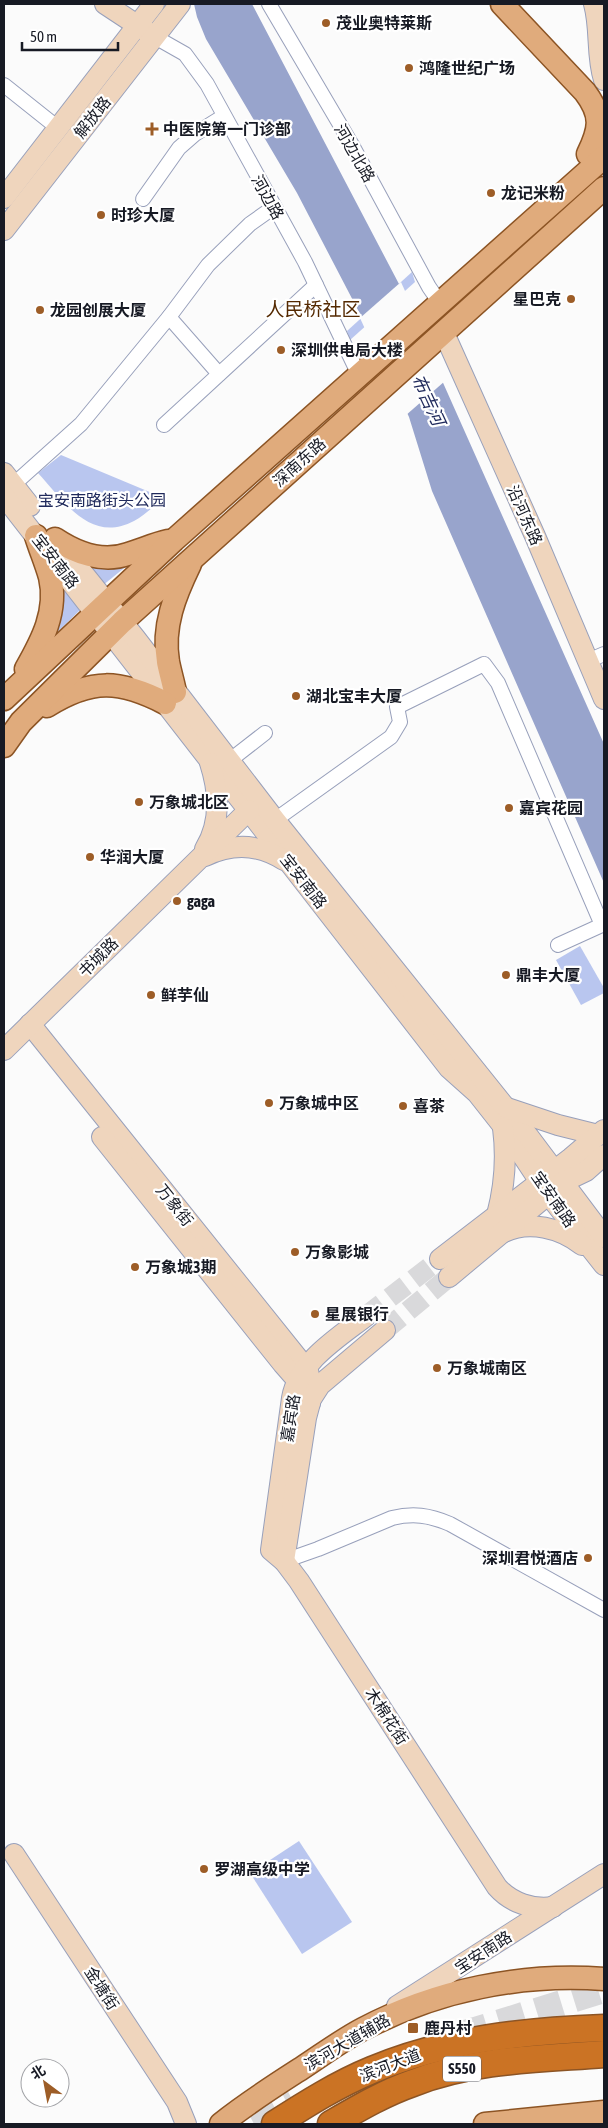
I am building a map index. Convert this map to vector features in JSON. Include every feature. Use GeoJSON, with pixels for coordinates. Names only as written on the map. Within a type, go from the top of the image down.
{"type":"FeatureCollection","features":[{"type":"Feature","properties":{"kind":"highway","name":"滨河大道"},"geometry":{"type":"LineString","coordinates":[[275,2124],[331,2090],[371,2070],[412,2054],[502,2036],[563,2029],[604,2028]]}},
{"type":"Feature","properties":{"kind":"highway","name":"滨河大道"},"geometry":{"type":"LineString","coordinates":[[331,2124],[385,2095],[412,2083],[441,2074],[474,2066],[515,2060],[604,2054]]}},
{"type":"Feature","properties":{"kind":"main road"},"geometry":{"type":"LineString","coordinates":[[502,4],[585,92],[596,112],[599,126],[596,156]]}},
{"type":"Feature","properties":{"kind":"main road"},"geometry":{"type":"LineString","coordinates":[[596,156],[604,137]]}},
{"type":"Feature","properties":{"kind":"main road","name":"深南东路"},"geometry":{"type":"LineString","coordinates":[[10,693],[174,540],[544,212],[596,156]]}},
{"type":"Feature","properties":{"kind":"main road","name":"深南东路"},"geometry":{"type":"LineString","coordinates":[[4,746],[21,722],[116,627],[604,188]]}},
{"type":"Feature","properties":{"kind":"main road"},"geometry":{"type":"LineString","coordinates":[[528,258],[604,206]]}},
{"type":"Feature","properties":{"kind":"main road"},"geometry":{"type":"LineString","coordinates":[[46,537],[79,552],[103,557],[126,555],[152,544],[174,540]]}},
{"type":"Feature","properties":{"kind":"main road"},"geometry":{"type":"LineString","coordinates":[[10,693],[40,644],[48,622],[52,602],[46,537]]}},
{"type":"Feature","properties":{"kind":"main road"},"geometry":{"type":"LineString","coordinates":[[21,722],[67,693],[95,686],[131,688],[170,698],[167,657],[168,624],[175,598],[194,556]]}},
{"type":"Feature","properties":{"kind":"main road","name":"滨河大道辅路"},"geometry":{"type":"LineString","coordinates":[[221,2124],[261,2095],[362,2029],[434,1999],[508,1981],[545,1977],[604,1978]]}},
{"type":"Feature","properties":{"kind":"main road"},"geometry":{"type":"LineString","coordinates":[[484,2124],[604,2112]]}},
{"type":"Feature","properties":{"kind":"main road"},"geometry":{"type":"LineString","coordinates":[[585,2124],[604,2122]]}},
{"type":"Feature","properties":{"kind":"street"},"geometry":{"type":"LineString","coordinates":[[105,4],[137,27],[155,37]]}},
{"type":"Feature","properties":{"kind":"street","name":"解放路"},"geometry":{"type":"LineString","coordinates":[[4,198],[154,4]]}},
{"type":"Feature","properties":{"kind":"street","name":"河边北路"},"geometry":{"type":"LineString","coordinates":[[269,4],[352,145],[429,287],[433,309]]}},
{"type":"Feature","properties":{"kind":"street"},"geometry":{"type":"LineString","coordinates":[[594,4],[598,16],[599,54],[604,80]]}},
{"type":"Feature","properties":{"kind":"street","name":"解放路"},"geometry":{"type":"LineString","coordinates":[[4,230],[178,5]]}},
{"type":"Feature","properties":{"kind":"street","name":"河边路"},"geometry":{"type":"LineString","coordinates":[[155,37],[174,46],[196,66],[364,370]]}},
{"type":"Feature","properties":{"kind":"street"},"geometry":{"type":"LineString","coordinates":[[4,84],[58,128]]}},
{"type":"Feature","properties":{"kind":"street"},"geometry":{"type":"LineString","coordinates":[[143,199],[179,148],[195,134],[224,116]]}},
{"type":"Feature","properties":{"kind":"street"},"geometry":{"type":"LineString","coordinates":[[7,484],[81,424],[169,317],[208,265],[250,224],[274,207]]}},
{"type":"Feature","properties":{"kind":"street"},"geometry":{"type":"LineString","coordinates":[[164,425],[316,285]]}},
{"type":"Feature","properties":{"kind":"street"},"geometry":{"type":"LineString","coordinates":[[169,317],[219,374]]}},
{"type":"Feature","properties":{"kind":"street","name":"沿河东路"},"geometry":{"type":"LineString","coordinates":[[440,336],[596,658],[604,699]]}},
{"type":"Feature","properties":{"kind":"street","name":"宝安南路"},"geometry":{"type":"LineString","coordinates":[[7,484],[170,698],[208,757],[450,1068],[504,1117]]}},
{"type":"Feature","properties":{"kind":"street"},"geometry":{"type":"LineString","coordinates":[[275,820],[391,737],[400,722],[397,707],[484,664],[498,683],[602,925],[558,945]]}},
{"type":"Feature","properties":{"kind":"street","name":"宝安南路"},"geometry":{"type":"LineString","coordinates":[[170,698],[229,761],[275,820],[504,1117],[601,1252]]}},
{"type":"Feature","properties":{"kind":"street"},"geometry":{"type":"LineString","coordinates":[[229,761],[265,733]]}},
{"type":"Feature","properties":{"kind":"street","name":"书城路"},"geometry":{"type":"LineString","coordinates":[[193,864],[211,838],[216,820],[216,788],[208,757]]}},
{"type":"Feature","properties":{"kind":"street","name":"书城路"},"geometry":{"type":"LineString","coordinates":[[4,1050],[249,810]]}},
{"type":"Feature","properties":{"kind":"street","name":"书城路"},"geometry":{"type":"LineString","coordinates":[[193,864],[221,850],[239,847],[257,848],[272,853],[292,866]]}},
{"type":"Feature","properties":{"kind":"street","name":"万象街"},"geometry":{"type":"LineString","coordinates":[[25,1029],[277,1332],[308,1386]]}},
{"type":"Feature","properties":{"kind":"street","name":"万象街"},"geometry":{"type":"LineString","coordinates":[[25,1029],[308,1386]]}},
{"type":"Feature","properties":{"kind":"street"},"geometry":{"type":"LineString","coordinates":[[499,1224],[505,1182],[504,1117],[529,1117],[601,1132]]}},
{"type":"Feature","properties":{"kind":"street"},"geometry":{"type":"LineString","coordinates":[[445,1268],[551,1182],[601,1132]]}},
{"type":"Feature","properties":{"kind":"street"},"geometry":{"type":"LineString","coordinates":[[551,1182],[586,1171],[604,1155]]}},
{"type":"Feature","properties":{"kind":"street"},"geometry":{"type":"LineString","coordinates":[[499,1224],[516,1228],[548,1228],[566,1234],[601,1252]]}},
{"type":"Feature","properties":{"kind":"street"},"geometry":{"type":"LineString","coordinates":[[277,1332],[294,1344],[309,1346],[325,1343],[350,1329],[366,1316]]}},
{"type":"Feature","properties":{"kind":"street"},"geometry":{"type":"LineString","coordinates":[[308,1386],[350,1329]]}},
{"type":"Feature","properties":{"kind":"street","name":"嘉宾路"},"geometry":{"type":"LineString","coordinates":[[278,1555],[308,1386],[329,1377],[385,1330]]}},
{"type":"Feature","properties":{"kind":"street"},"geometry":{"type":"LineString","coordinates":[[278,1555],[318,1549],[392,1518],[404,1515],[427,1515],[450,1524],[604,1610]]}},
{"type":"Feature","properties":{"kind":"street","name":"木棉花街"},"geometry":{"type":"LineString","coordinates":[[278,1555],[299,1581],[497,1888],[508,1913],[505,1931],[500,1940]]}},
{"type":"Feature","properties":{"kind":"street","name":"金塘街"},"geometry":{"type":"LineString","coordinates":[[14,1854],[177,2102],[186,2124]]}},
{"type":"Feature","properties":{"kind":"street","name":"宝安南路"},"geometry":{"type":"LineString","coordinates":[[362,2029],[604,1874]]}},
{"type":"Feature","properties":{"kind":"street","name":"木棉花街"},"geometry":{"type":"LineString","coordinates":[[497,1888],[508,1898],[533,1908],[553,1907]]}},
{"type":"Feature","properties":{"kind":"green space"},"geometry":{"type":"Polygon","coordinates":[[[412,272],[415,282],[350,340],[347,331],[412,272]]]}},
{"type":"Feature","properties":{"kind":"green space","name":"宝安南路街头公园"},"geometry":{"type":"Polygon","coordinates":[[[61,455],[164,498],[138,519],[118,527],[104,527],[91,523],[68,507],[38,473],[61,455]]]}},
{"type":"Feature","properties":{"kind":"green space"},"geometry":{"type":"Polygon","coordinates":[[[83,559],[134,560],[102,586],[83,559]]]}},
{"type":"Feature","properties":{"kind":"green space"},"geometry":{"type":"Polygon","coordinates":[[[55,576],[80,610],[42,647],[55,576]]]}},
{"type":"Feature","properties":{"kind":"green space"},"geometry":{"type":"Polygon","coordinates":[[[580,946],[604,988],[604,993],[581,1005],[556,960],[580,946]]]}},
{"type":"Feature","properties":{"kind":"green space"},"geometry":{"type":"Polygon","coordinates":[[[299,1841],[352,1922],[302,1954],[250,1873],[299,1841]]]}},
{"type":"Feature","properties":{"kind":"water","name":"布吉河"},"geometry":{"type":"Polygon","coordinates":[[[194,4],[252,4],[399,284],[604,744],[604,883],[432,491],[409,417],[371,335],[297,193],[206,39],[194,4]]]}},
{"type":"Feature","properties":{"kind":"pier"},"geometry":{"type":"Polygon","coordinates":[[[401,282],[445,381],[405,416],[360,318],[401,282]]]}},
{"type":"Feature","properties":{"kind":"tunnel"},"geometry":{"type":"LineString","coordinates":[[366,1316],[440,1259]]}},
{"type":"Feature","properties":{"kind":"tunnel"},"geometry":{"type":"LineString","coordinates":[[385,1330],[449,1277]]}},
{"type":"Feature","properties":{"kind":"tunnel"},"geometry":{"type":"LineString","coordinates":[[462,2034],[604,1990]]}},
{"type":"Feature","properties":{"kind":"tunnel"},"geometry":{"type":"LineString","coordinates":[[254,2124],[294,2103]]}},
{"type":"Feature","properties":{"kind":"place","name":"茂业奥特莱斯"},"geometry":{"type":"Point","coordinates":[326,23]}},
{"type":"Feature","properties":{"kind":"place","name":"鸿隆世纪广场"},"geometry":{"type":"Point","coordinates":[409,68]}},
{"type":"Feature","properties":{"kind":"place","name":"中医院第一门诊部"},"geometry":{"type":"Point","coordinates":[152,129]}},
{"type":"Feature","properties":{"kind":"place","name":"龙记米粉"},"geometry":{"type":"Point","coordinates":[491,193]}},
{"type":"Feature","properties":{"kind":"place","name":"时珍大厦"},"geometry":{"type":"Point","coordinates":[101,215]}},
{"type":"Feature","properties":{"kind":"place","name":"星巴克"},"geometry":{"type":"Point","coordinates":[571,299]}},
{"type":"Feature","properties":{"kind":"place","name":"龙园创展大厦"},"geometry":{"type":"Point","coordinates":[40,310]}},
{"type":"Feature","properties":{"kind":"place","name":"深圳供电局大楼"},"geometry":{"type":"Point","coordinates":[281,350]}},
{"type":"Feature","properties":{"kind":"place","name":"湖北宝丰大厦"},"geometry":{"type":"Point","coordinates":[296,696]}},
{"type":"Feature","properties":{"kind":"place","name":"万象城北区"},"geometry":{"type":"Point","coordinates":[139,802]}},
{"type":"Feature","properties":{"kind":"place","name":"嘉宾花园"},"geometry":{"type":"Point","coordinates":[509,808]}},
{"type":"Feature","properties":{"kind":"place","name":"华润大厦"},"geometry":{"type":"Point","coordinates":[90,857]}},
{"type":"Feature","properties":{"kind":"place","name":"gaga"},"geometry":{"type":"Point","coordinates":[177,901]}},
{"type":"Feature","properties":{"kind":"place","name":"鼎丰大厦"},"geometry":{"type":"Point","coordinates":[506,975]}},
{"type":"Feature","properties":{"kind":"place","name":"鲜芋仙"},"geometry":{"type":"Point","coordinates":[151,995]}},
{"type":"Feature","properties":{"kind":"place","name":"万象城中区"},"geometry":{"type":"Point","coordinates":[269,1103]}},
{"type":"Feature","properties":{"kind":"place","name":"喜茶"},"geometry":{"type":"Point","coordinates":[403,1106]}},
{"type":"Feature","properties":{"kind":"place","name":"万象影城"},"geometry":{"type":"Point","coordinates":[295,1252]}},
{"type":"Feature","properties":{"kind":"place","name":"万象城3期"},"geometry":{"type":"Point","coordinates":[135,1267]}},
{"type":"Feature","properties":{"kind":"place","name":"星展银行"},"geometry":{"type":"Point","coordinates":[315,1314]}},
{"type":"Feature","properties":{"kind":"place","name":"万象城南区"},"geometry":{"type":"Point","coordinates":[437,1368]}},
{"type":"Feature","properties":{"kind":"place","name":"深圳君悦酒店"},"geometry":{"type":"Point","coordinates":[588,1558]}},
{"type":"Feature","properties":{"kind":"place","name":"罗湖高级中学"},"geometry":{"type":"Point","coordinates":[204,1869]}},
{"type":"Feature","properties":{"kind":"place","name":"鹿丹村"},"geometry":{"type":"Point","coordinates":[413,2028]}},
{"type":"Feature","properties":{"kind":"district","name":"人民桥社区"},"geometry":{"type":"Point","coordinates":[313,309]}}]}
